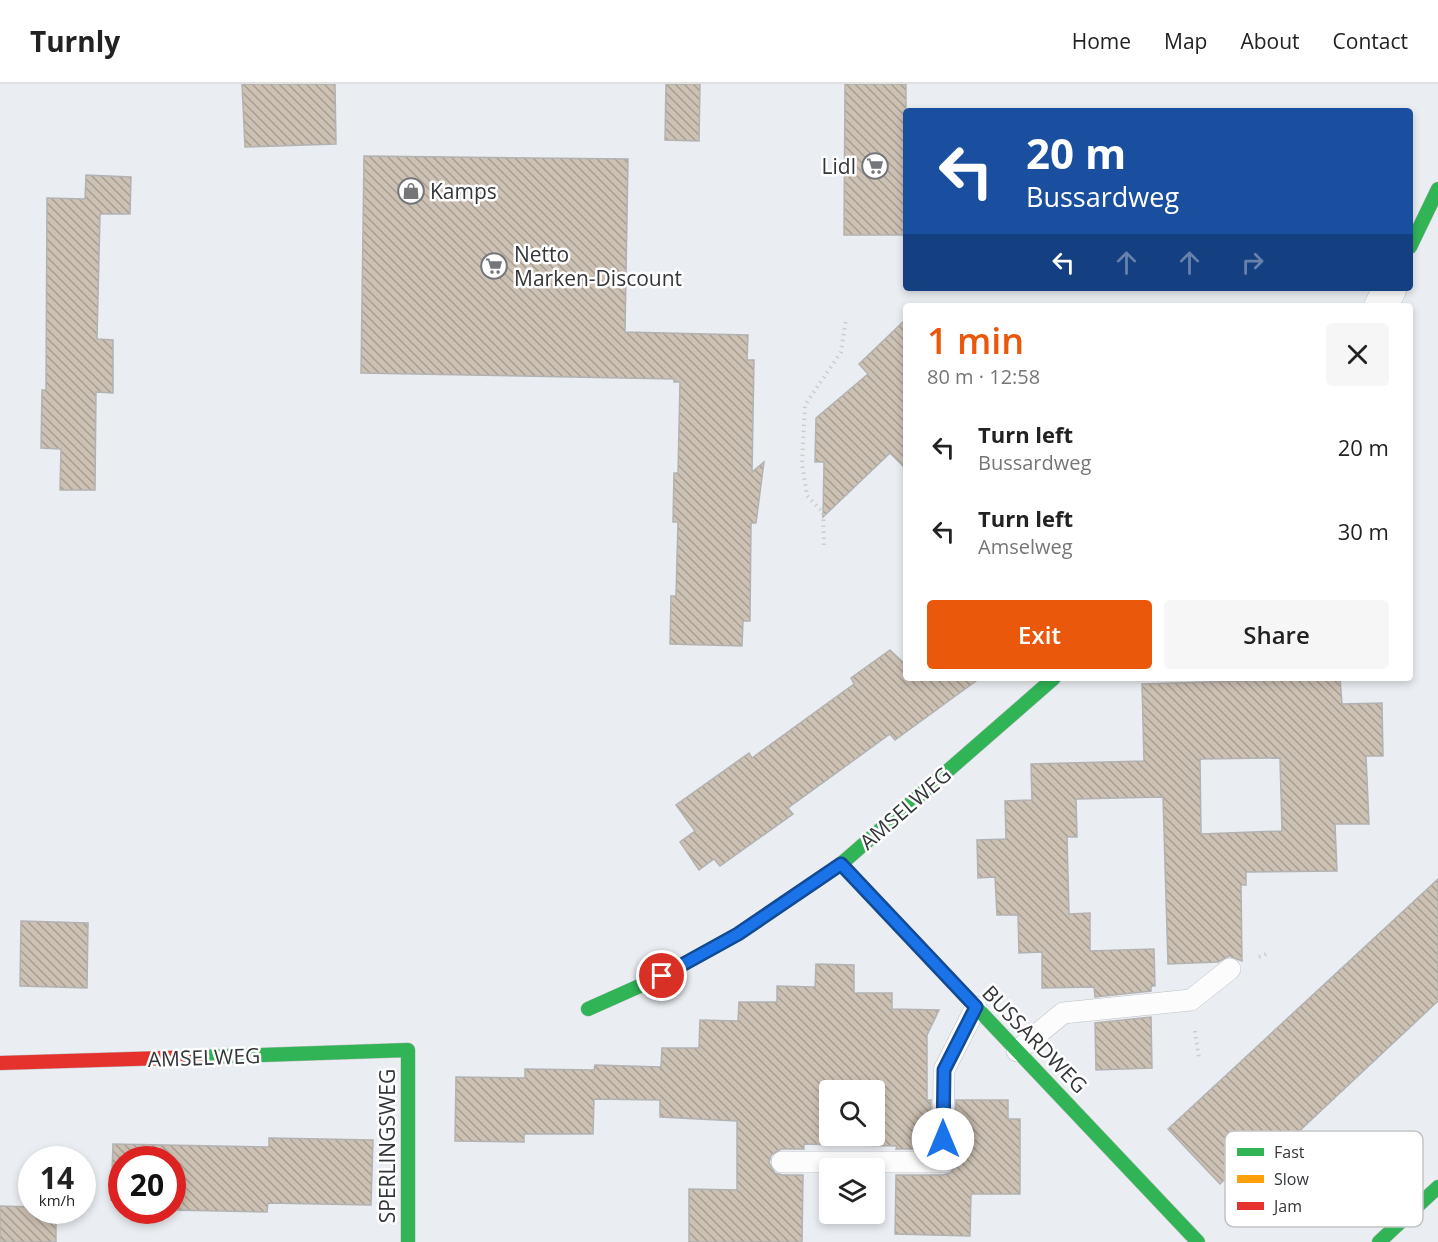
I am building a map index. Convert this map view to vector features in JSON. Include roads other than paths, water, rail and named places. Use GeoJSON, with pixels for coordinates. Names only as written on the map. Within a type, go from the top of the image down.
{"type":"FeatureCollection","features":[{"type":"Feature","properties":{"kind":"street"},"geometry":{"type":"LineString","coordinates":[[1413,241],[1438,189]]}},
{"type":"Feature","properties":{"kind":"street","name":"AMSELWEG"},"geometry":{"type":"LineString","coordinates":[[588,1009],[662,976],[738,934],[841,864],[1051,681]]}},
{"type":"Feature","properties":{"kind":"street","name":"BUSSARDWEG"},"geometry":{"type":"LineString","coordinates":[[841,864],[1198,1242]]}},
{"type":"Feature","properties":{"kind":"street","name":"AMSELWEG"},"geometry":{"type":"LineString","coordinates":[[0,1063],[408,1050]]}},
{"type":"Feature","properties":{"kind":"street","name":"SPERLINGSWEG"},"geometry":{"type":"LineString","coordinates":[[408,1050],[408,1242]]}},
{"type":"Feature","properties":{"kind":"street"},"geometry":{"type":"LineString","coordinates":[[1423,1200],[1438,1186]]}},
{"type":"Feature","properties":{"kind":"street"},"geometry":{"type":"LineString","coordinates":[[1379,1242],[1395,1227]]}},
{"type":"Feature","properties":{"kind":"lane"},"geometry":{"type":"LineString","coordinates":[[1017,1052],[1063,1013],[1191,1000],[1230,969]]}},
{"type":"Feature","properties":{"kind":"lane"},"geometry":{"type":"LineString","coordinates":[[782,1161],[943,1162],[944,1070],[976,1007]]}},
{"type":"Feature","properties":{"kind":"place","name":"Lidl"},"geometry":{"type":"Point","coordinates":[875,166]}},
{"type":"Feature","properties":{"kind":"place","name":"Kamps"},"geometry":{"type":"Point","coordinates":[411,191]}},
{"type":"Feature","properties":{"kind":"place","name":"Netto Marken-Discount"},"geometry":{"type":"Point","coordinates":[494,266]}}]}
